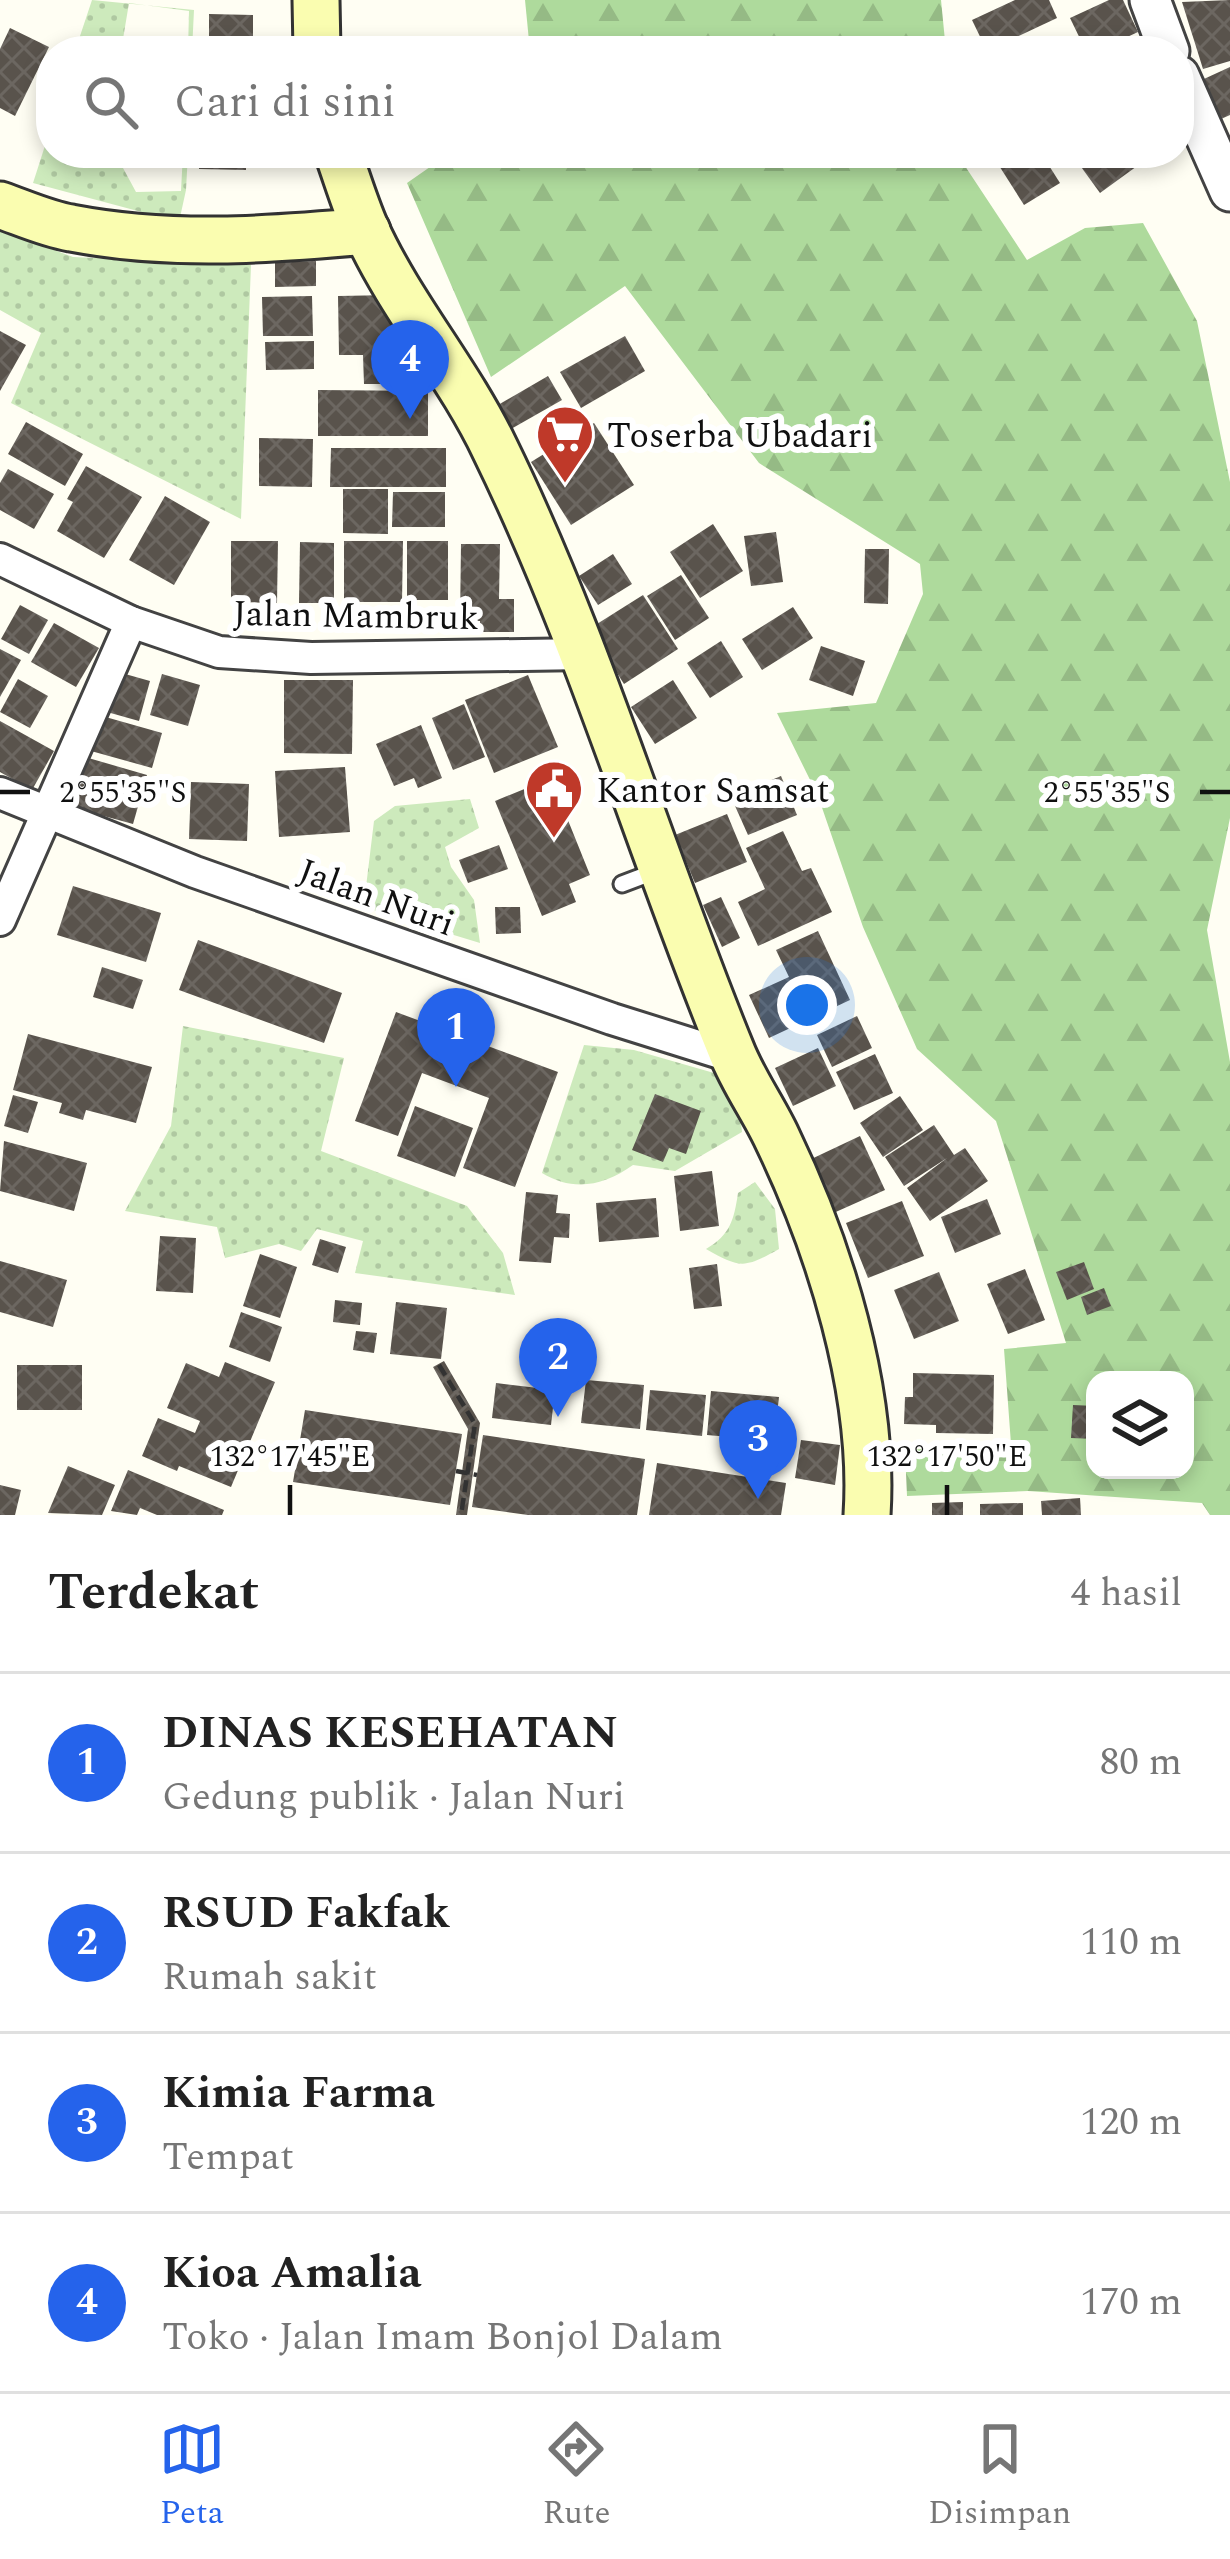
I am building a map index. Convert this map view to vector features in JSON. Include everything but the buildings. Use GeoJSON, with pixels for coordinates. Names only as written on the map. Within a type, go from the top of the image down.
{"type":"FeatureCollection","features":[{"type":"Feature","properties":{"kind":"main road"},"geometry":{"type":"LineString","coordinates":[[316,0],[317,36]]}},
{"type":"Feature","properties":{"kind":"main road"},"geometry":{"type":"LineString","coordinates":[[344,168],[367,231],[494,446],[586,654],[641,877],[777,1138],[829,1275],[860,1385],[868,1515]]}},
{"type":"Feature","properties":{"kind":"main road"},"geometry":{"type":"LineString","coordinates":[[0,206],[66,228],[169,241],[210,243],[367,231]]}},
{"type":"Feature","properties":{"kind":"street"},"geometry":{"type":"LineString","coordinates":[[1150,0],[1163,36]]}},
{"type":"Feature","properties":{"kind":"street"},"geometry":{"type":"LineString","coordinates":[[1194,110],[1230,190]]}},
{"type":"Feature","properties":{"kind":"street","name":"Jalan Mambruk"},"geometry":{"type":"LineString","coordinates":[[0,559],[131,622],[189,644],[250,656],[586,654]]}},
{"type":"Feature","properties":{"kind":"street"},"geometry":{"type":"LineString","coordinates":[[0,920],[131,622]]}},
{"type":"Feature","properties":{"kind":"street","name":"Jalan Nuri"},"geometry":{"type":"LineString","coordinates":[[0,794],[410,949],[733,1057]]}},
{"type":"Feature","properties":{"kind":"path"},"geometry":{"type":"LineString","coordinates":[[439,1364],[475,1424],[461,1515]]}},
{"type":"Feature","properties":{"kind":"path"},"geometry":{"type":"LineString","coordinates":[[456,1471],[477,1474]]}},
{"type":"Feature","properties":{"kind":"green space"},"geometry":{"type":"Polygon","coordinates":[[[92,0],[129,4],[124,36],[80,36],[92,0]]]}},
{"type":"Feature","properties":{"kind":"green space"},"geometry":{"type":"Polygon","coordinates":[[[525,0],[941,0],[945,36],[529,36],[525,0]]]}},
{"type":"Feature","properties":{"kind":"green space"},"geometry":{"type":"Polygon","coordinates":[[[147,5],[194,10],[193,36],[188,36],[189,11],[147,5]]]}},
{"type":"Feature","properties":{"kind":"green space"},"geometry":{"type":"Polygon","coordinates":[[[38,168],[123,168],[136,192],[181,191],[182,168],[187,168],[179,222],[33,183],[38,168]]]}},
{"type":"Feature","properties":{"kind":"green space"},"geometry":{"type":"Polygon","coordinates":[[[428,168],[966,168],[1027,260],[1085,228],[1143,223],[1197,321],[1230,482],[1230,818],[1207,930],[1230,1062],[1230,1515],[1210,1515],[1202,1503],[1028,1491],[907,1496],[905,1450],[1011,1444],[1004,1349],[1066,1343],[996,1121],[917,1049],[863,927],[818,796],[777,713],[876,703],[923,594],[920,564],[759,463],[625,286],[491,377],[407,183],[428,168]]]}},
{"type":"Feature","properties":{"kind":"green space"},"geometry":{"type":"Polygon","coordinates":[[[0,230],[73,257],[251,265],[241,519],[11,403],[41,333],[0,310],[0,230]]]}},
{"type":"Feature","properties":{"kind":"green space"},"geometry":{"type":"Polygon","coordinates":[[[470,799],[479,828],[445,847],[451,867],[474,900],[480,943],[375,911],[366,887],[374,821],[395,806],[470,799]]]}},
{"type":"Feature","properties":{"kind":"green space"},"geometry":{"type":"Polygon","coordinates":[[[183,1026],[344,1058],[321,1151],[467,1206],[503,1253],[515,1295],[355,1273],[363,1241],[317,1229],[301,1251],[279,1244],[225,1258],[217,1227],[125,1211],[171,1126],[183,1026]]]}},
{"type":"Feature","properties":{"kind":"green space"},"geometry":{"type":"Polygon","coordinates":[[[584,1045],[634,1050],[721,1075],[739,1106],[742,1132],[675,1171],[633,1165],[588,1184],[565,1183],[542,1173],[584,1045]]]}},
{"type":"Feature","properties":{"kind":"green space"},"geometry":{"type":"Polygon","coordinates":[[[755,1182],[775,1209],[779,1249],[750,1263],[736,1263],[706,1249],[730,1226],[738,1193],[755,1182]]]}},
{"type":"Feature","properties":{"kind":"place","name":"Kioa Amalia"},"geometry":{"type":"Point","coordinates":[410,419]}},
{"type":"Feature","properties":{"kind":"place","name":"Toserba Ubadari"},"geometry":{"type":"Point","coordinates":[565,485]}},
{"type":"Feature","properties":{"kind":"place","name":"Kantor Samsat"},"geometry":{"type":"Point","coordinates":[554,840]}},
{"type":"Feature","properties":{"kind":"place","name":"DINAS KESEHATAN"},"geometry":{"type":"Point","coordinates":[456,1087]}},
{"type":"Feature","properties":{"kind":"place","name":"RSUD Fakfak"},"geometry":{"type":"Point","coordinates":[558,1417]}},
{"type":"Feature","properties":{"kind":"place","name":"Kimia Farma"},"geometry":{"type":"Point","coordinates":[758,1499]}}]}
